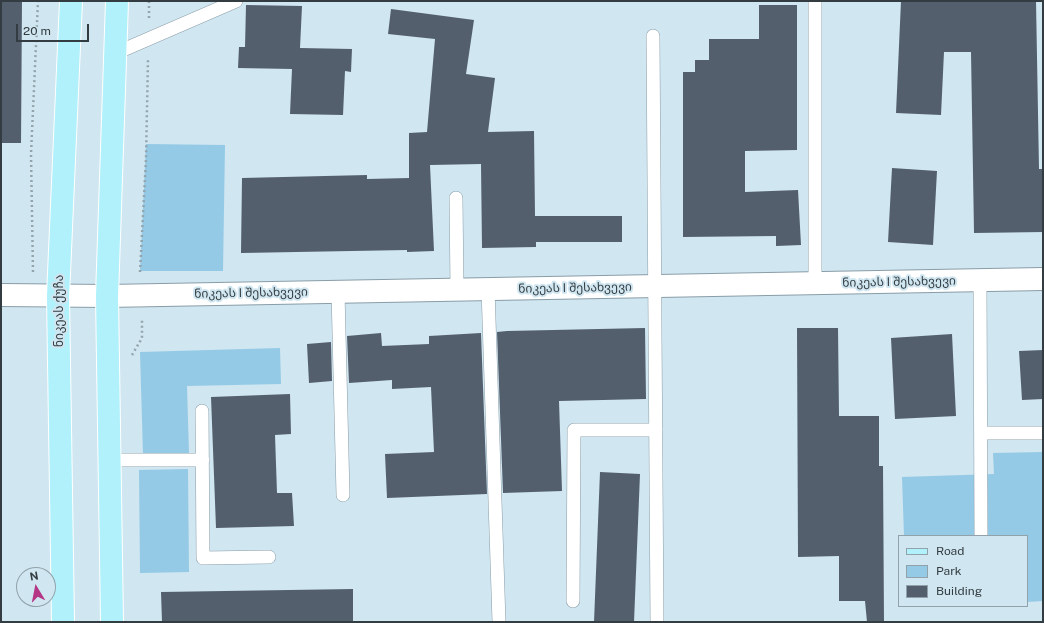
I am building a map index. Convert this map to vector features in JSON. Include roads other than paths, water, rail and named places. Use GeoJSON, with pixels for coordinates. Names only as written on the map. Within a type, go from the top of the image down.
{"type":"FeatureCollection","features":[{"type":"Feature","properties":{"kind":"main road","name":"ნიკეას ქუჩა"},"geometry":{"type":"LineString","coordinates":[[63,622],[58,296],[71,1]]}},
{"type":"Feature","properties":{"kind":"main road"},"geometry":{"type":"LineString","coordinates":[[112,622],[106,296],[118,1]]}},
{"type":"Feature","properties":{"kind":"street","name":"ნიკეას I შესახვევი"},"geometry":{"type":"LineString","coordinates":[[1,295],[106,296],[1043,279]]}},
{"type":"Feature","properties":{"kind":"lane"},"geometry":{"type":"LineString","coordinates":[[116,53],[236,1]]}},
{"type":"Feature","properties":{"kind":"lane"},"geometry":{"type":"LineString","coordinates":[[815,1],[815,284]]}},
{"type":"Feature","properties":{"kind":"lane"},"geometry":{"type":"LineString","coordinates":[[653,36],[657,622]]}},
{"type":"Feature","properties":{"kind":"lane"},"geometry":{"type":"LineString","coordinates":[[456,198],[457,290]]}},
{"type":"Feature","properties":{"kind":"lane"},"geometry":{"type":"LineString","coordinates":[[980,280],[981,535]]}},
{"type":"Feature","properties":{"kind":"lane"},"geometry":{"type":"LineString","coordinates":[[488,289],[499,622]]}},
{"type":"Feature","properties":{"kind":"lane"},"geometry":{"type":"LineString","coordinates":[[338,292],[343,495]]}},
{"type":"Feature","properties":{"kind":"lane"},"geometry":{"type":"LineString","coordinates":[[202,410],[203,558],[269,557]]}},
{"type":"Feature","properties":{"kind":"lane"},"geometry":{"type":"LineString","coordinates":[[573,601],[574,430],[656,430]]}},
{"type":"Feature","properties":{"kind":"lane"},"geometry":{"type":"LineString","coordinates":[[981,433],[1043,433]]}},
{"type":"Feature","properties":{"kind":"lane"},"geometry":{"type":"LineString","coordinates":[[109,460],[202,460]]}}]}
